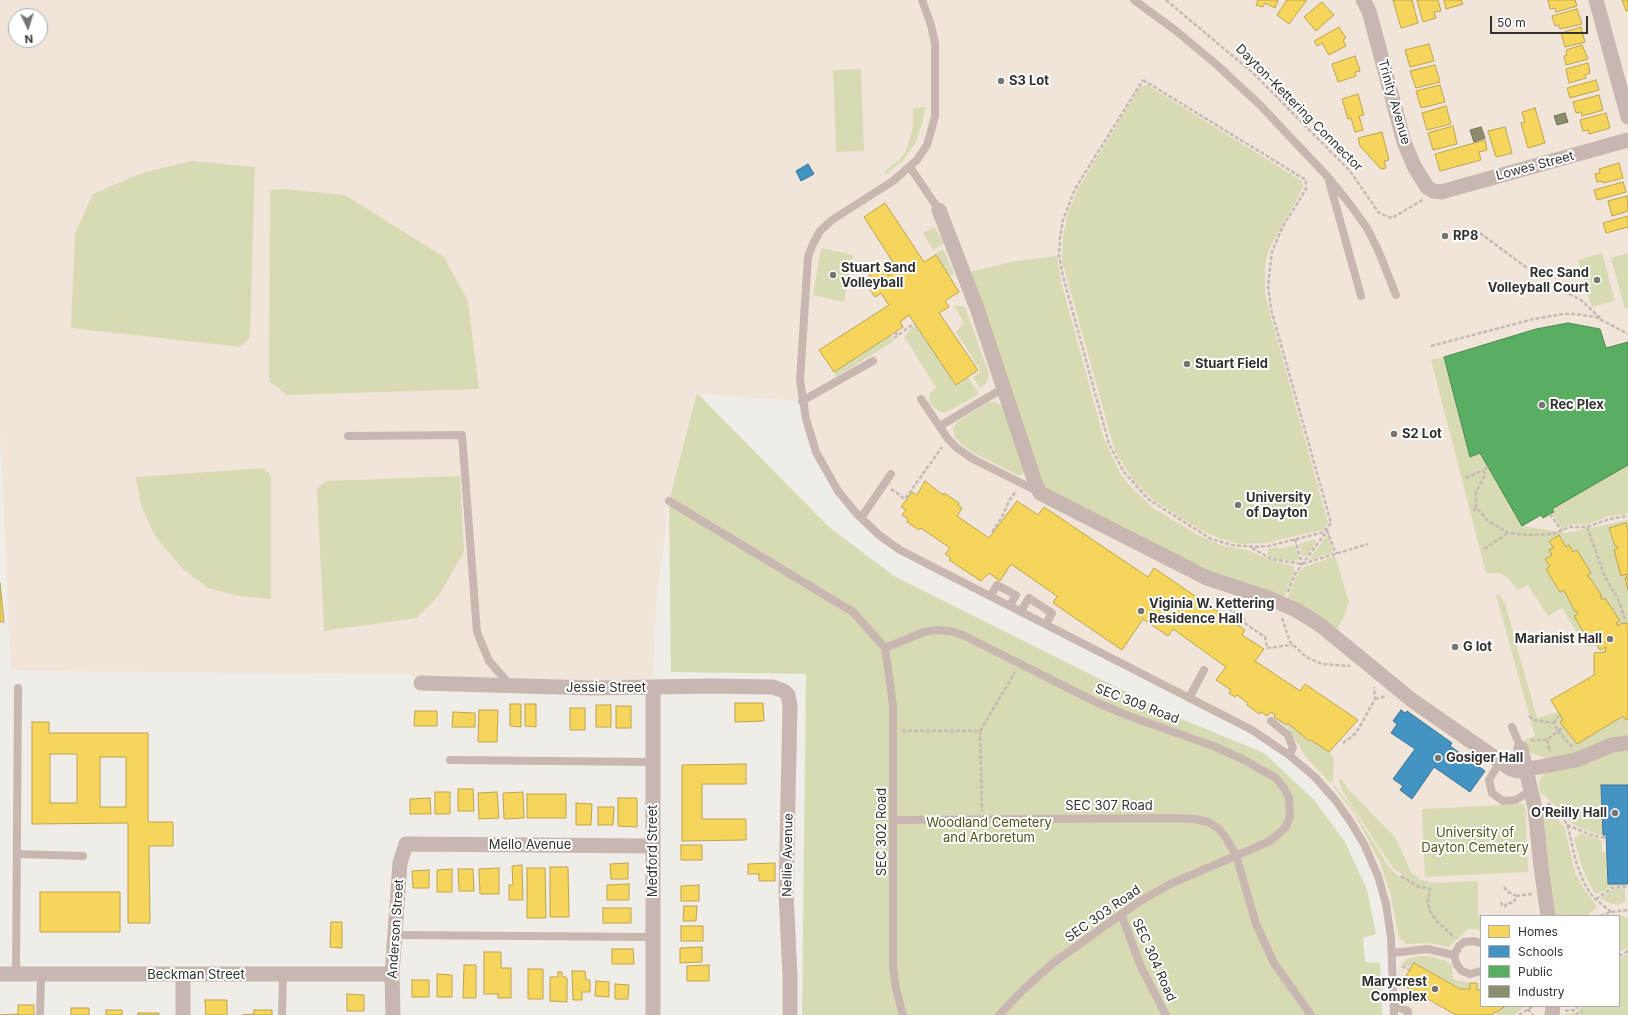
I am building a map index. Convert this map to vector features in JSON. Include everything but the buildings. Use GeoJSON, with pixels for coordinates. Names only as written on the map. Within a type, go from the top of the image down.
{"type":"FeatureCollection","features":[{"type":"Feature","properties":{"kind":"street","name":"Trinity Avenue"},"geometry":{"type":"LineString","coordinates":[[1363,0],[1369,11],[1404,142],[1414,166],[1427,187],[1437,191]]}},
{"type":"Feature","properties":{"kind":"street"},"geometry":{"type":"LineString","coordinates":[[1596,0],[1628,117]]}},
{"type":"Feature","properties":{"kind":"street","name":"Lowes Street"},"geometry":{"type":"LineString","coordinates":[[1437,191],[1628,140]]}},
{"type":"Feature","properties":{"kind":"street"},"geometry":{"type":"LineString","coordinates":[[939,210],[977,308],[1040,493],[1207,578],[1271,599],[1296,610],[1319,624],[1413,700],[1500,762],[1518,771],[1576,760],[1612,745],[1628,743]]}},
{"type":"Feature","properties":{"kind":"street","name":"Jessie Street"},"geometry":{"type":"LineString","coordinates":[[421,683],[511,687],[592,688],[773,687],[784,691],[788,695]]}},
{"type":"Feature","properties":{"kind":"street","name":"Medford Street"},"geometry":{"type":"LineString","coordinates":[[653,687],[653,1015]]}},
{"type":"Feature","properties":{"kind":"street","name":"Nellie Avenue"},"geometry":{"type":"LineString","coordinates":[[788,695],[790,714],[786,892],[790,977],[790,1015]]}},
{"type":"Feature","properties":{"kind":"street"},"geometry":{"type":"LineString","coordinates":[[1523,744],[1535,808],[1540,867],[1548,915]]}},
{"type":"Feature","properties":{"kind":"street","name":"Mello Avenue"},"geometry":{"type":"LineString","coordinates":[[406,844],[653,846]]}},
{"type":"Feature","properties":{"kind":"street","name":"Anderson Street"},"geometry":{"type":"LineString","coordinates":[[393,1015],[392,974],[400,863],[406,844]]}},
{"type":"Feature","properties":{"kind":"street","name":"Beckman Street"},"geometry":{"type":"LineString","coordinates":[[0,974],[392,974]]}},
{"type":"Feature","properties":{"kind":"street"},"geometry":{"type":"LineString","coordinates":[[182,975],[183,1015]]}},
{"type":"Feature","properties":{"kind":"lane"},"geometry":{"type":"LineString","coordinates":[[922,0],[931,25],[934,40],[935,117],[927,145],[910,168],[878,191],[832,220],[820,231],[812,244],[808,257],[800,360],[802,401],[816,452],[838,491],[861,518],[879,535],[900,550],[991,595],[1252,730],[1289,755],[1306,769],[1329,793],[1346,816],[1364,844],[1376,871],[1384,896],[1390,926],[1394,1015]]}},
{"type":"Feature","properties":{"kind":"lane"},"geometry":{"type":"LineString","coordinates":[[1134,0],[1175,30],[1217,65],[1260,105],[1327,176],[1349,202],[1367,228],[1378,250],[1396,295]]}},
{"type":"Feature","properties":{"kind":"lane"},"geometry":{"type":"LineString","coordinates":[[910,168],[939,210]]}},
{"type":"Feature","properties":{"kind":"lane"},"geometry":{"type":"LineString","coordinates":[[1327,176],[1340,215],[1361,296]]}},
{"type":"Feature","properties":{"kind":"lane"},"geometry":{"type":"LineString","coordinates":[[802,401],[873,361]]}},
{"type":"Feature","properties":{"kind":"lane"},"geometry":{"type":"LineString","coordinates":[[940,426],[995,393],[1005,390]]}},
{"type":"Feature","properties":{"kind":"lane"},"geometry":{"type":"LineString","coordinates":[[921,398],[948,439],[961,452],[1040,493]]}},
{"type":"Feature","properties":{"kind":"lane"},"geometry":{"type":"LineString","coordinates":[[348,436],[462,434],[477,632],[489,661],[511,687]]}},
{"type":"Feature","properties":{"kind":"lane"},"geometry":{"type":"LineString","coordinates":[[861,518],[891,474]]}},
{"type":"Feature","properties":{"kind":"lane"},"geometry":{"type":"LineString","coordinates":[[669,501],[853,612],[885,648]]}},
{"type":"Feature","properties":{"kind":"lane"},"geometry":{"type":"LineString","coordinates":[[991,595],[997,584],[1016,595],[1010,605]]}},
{"type":"Feature","properties":{"kind":"lane"},"geometry":{"type":"LineString","coordinates":[[1021,611],[1029,598],[1052,613],[1046,624]]}},
{"type":"Feature","properties":{"kind":"lane","name":"SEC 309 Road"},"geometry":{"type":"LineString","coordinates":[[885,648],[924,632],[950,630],[963,635],[1098,703],[1129,716],[1216,747],[1264,770],[1276,778],[1284,788],[1289,798],[1290,817],[1286,828],[1268,842],[1236,855]]}},
{"type":"Feature","properties":{"kind":"lane","name":"SEC 302 Road"},"geometry":{"type":"LineString","coordinates":[[885,648],[892,692],[893,731],[893,967],[896,989],[904,1015]]}},
{"type":"Feature","properties":{"kind":"lane"},"geometry":{"type":"LineString","coordinates":[[1189,698],[1204,670]]}},
{"type":"Feature","properties":{"kind":"lane"},"geometry":{"type":"LineString","coordinates":[[16,974],[18,688]]}},
{"type":"Feature","properties":{"kind":"lane"},"geometry":{"type":"LineString","coordinates":[[1272,721],[1288,735],[1293,748],[1289,755]]}},
{"type":"Feature","properties":{"kind":"lane"},"geometry":{"type":"LineString","coordinates":[[1512,727],[1523,744]]}},
{"type":"Feature","properties":{"kind":"lane"},"geometry":{"type":"LineString","coordinates":[[450,760],[653,762]]}},
{"type":"Feature","properties":{"kind":"lane"},"geometry":{"type":"LineString","coordinates":[[1500,762],[1489,780],[1492,793],[1503,801],[1516,800],[1531,790]]}},
{"type":"Feature","properties":{"kind":"lane","name":"SEC 307 Road"},"geometry":{"type":"LineString","coordinates":[[894,820],[1195,819],[1208,822],[1219,829],[1236,855],[1256,924],[1274,962],[1311,1015]]}},
{"type":"Feature","properties":{"kind":"lane"},"geometry":{"type":"LineString","coordinates":[[17,854],[83,856]]}},
{"type":"Feature","properties":{"kind":"lane","name":"SEC 303 Road"},"geometry":{"type":"LineString","coordinates":[[999,1015],[1024,989],[1053,963],[1121,914],[1170,884],[1236,855]]}},
{"type":"Feature","properties":{"kind":"lane","name":"SEC 304 Road"},"geometry":{"type":"LineString","coordinates":[[1121,914],[1141,967],[1166,1015]]}},
{"type":"Feature","properties":{"kind":"lane"},"geometry":{"type":"LineString","coordinates":[[395,935],[653,937]]}},
{"type":"Feature","properties":{"kind":"lane"},"geometry":{"type":"LineString","coordinates":[[1480,944],[1473,941],[1464,942],[1459,946],[1454,955],[1457,966],[1462,971],[1473,974],[1480,971]]}},
{"type":"Feature","properties":{"kind":"lane"},"geometry":{"type":"LineString","coordinates":[[1392,953],[1427,950],[1454,955]]}},
{"type":"Feature","properties":{"kind":"lane"},"geometry":{"type":"LineString","coordinates":[[40,1015],[41,974]]}},
{"type":"Feature","properties":{"kind":"lane"},"geometry":{"type":"LineString","coordinates":[[282,1015],[283,975]]}},
{"type":"Feature","properties":{"kind":"lane"},"geometry":{"type":"LineString","coordinates":[[1394,1006],[1408,1011],[1408,1015]]}},
{"type":"Feature","properties":{"kind":"path","name":"Dayton-Kettering Connector"},"geometry":{"type":"LineString","coordinates":[[1166,0],[1258,78],[1350,171],[1379,213],[1388,217],[1396,216],[1437,191]]}},
{"type":"Feature","properties":{"kind":"path"},"geometry":{"type":"LineString","coordinates":[[1143,80],[1306,180],[1306,189],[1282,228],[1274,246],[1269,263],[1268,285],[1271,309],[1331,523],[1327,530],[1269,546],[1252,547],[1227,544],[1199,532],[1148,499],[1124,472],[1109,444],[1063,276],[1060,256],[1060,238],[1063,220],[1070,198],[1143,80]]}},
{"type":"Feature","properties":{"kind":"path"},"geometry":{"type":"LineString","coordinates":[[1480,233],[1534,273]]}},
{"type":"Feature","properties":{"kind":"path"},"geometry":{"type":"LineString","coordinates":[[1569,294],[1581,300],[1601,319],[1628,334]]}},
{"type":"Feature","properties":{"kind":"path"},"geometry":{"type":"LineString","coordinates":[[1431,346],[1556,315],[1575,314],[1601,319]]}},
{"type":"Feature","properties":{"kind":"path"},"geometry":{"type":"LineString","coordinates":[[894,338],[915,323]]}},
{"type":"Feature","properties":{"kind":"path"},"geometry":{"type":"LineString","coordinates":[[895,332],[898,336]]}},
{"type":"Feature","properties":{"kind":"path"},"geometry":{"type":"LineString","coordinates":[[893,490],[905,498],[944,444]]}},
{"type":"Feature","properties":{"kind":"path"},"geometry":{"type":"LineString","coordinates":[[1466,478],[1488,467]]}},
{"type":"Feature","properties":{"kind":"path"},"geometry":{"type":"LineString","coordinates":[[1474,511],[1476,507],[1476,492],[1479,483],[1485,474],[1483,470]]}},
{"type":"Feature","properties":{"kind":"path"},"geometry":{"type":"LineString","coordinates":[[992,532],[1004,516],[1013,494]]}},
{"type":"Feature","properties":{"kind":"path"},"geometry":{"type":"LineString","coordinates":[[1476,507],[1487,520],[1508,533],[1542,536],[1555,534],[1573,527],[1587,527],[1609,519],[1628,516]]}},
{"type":"Feature","properties":{"kind":"path"},"geometry":{"type":"LineString","coordinates":[[1550,514],[1562,531]]}},
{"type":"Feature","properties":{"kind":"path"},"geometry":{"type":"LineString","coordinates":[[1587,527],[1605,577],[1618,599],[1626,622]]}},
{"type":"Feature","properties":{"kind":"path"},"geometry":{"type":"LineString","coordinates":[[1327,530],[1336,554]]}},
{"type":"Feature","properties":{"kind":"path"},"geometry":{"type":"LineString","coordinates":[[1484,549],[1508,533]]}},
{"type":"Feature","properties":{"kind":"path"},"geometry":{"type":"LineString","coordinates":[[1288,593],[1295,574],[1324,535],[1329,534]]}},
{"type":"Feature","properties":{"kind":"path"},"geometry":{"type":"LineString","coordinates":[[1295,539],[1302,564]]}},
{"type":"Feature","properties":{"kind":"path"},"geometry":{"type":"LineString","coordinates":[[1252,547],[1255,551],[1271,559],[1302,564],[1368,544]]}},
{"type":"Feature","properties":{"kind":"path"},"geometry":{"type":"LineString","coordinates":[[1216,596],[1222,600],[1221,603],[1244,619],[1243,622],[1265,637],[1266,649],[1292,645]]}},
{"type":"Feature","properties":{"kind":"path"},"geometry":{"type":"LineString","coordinates":[[1282,613],[1286,632],[1292,645],[1312,661],[1322,664],[1346,666]]}},
{"type":"Feature","properties":{"kind":"path"},"geometry":{"type":"LineString","coordinates":[[982,819],[980,731],[1020,664]]}},
{"type":"Feature","properties":{"kind":"path"},"geometry":{"type":"LineString","coordinates":[[1343,743],[1355,734],[1375,699]]}},
{"type":"Feature","properties":{"kind":"path"},"geometry":{"type":"LineString","coordinates":[[1529,716],[1534,720],[1554,723]]}},
{"type":"Feature","properties":{"kind":"path"},"geometry":{"type":"LineString","coordinates":[[1558,716],[1555,718],[1554,723],[1558,731],[1577,753]]}},
{"type":"Feature","properties":{"kind":"path"},"geometry":{"type":"LineString","coordinates":[[1523,744],[1547,740],[1563,728]]}},
{"type":"Feature","properties":{"kind":"path"},"geometry":{"type":"LineString","coordinates":[[893,731],[980,731]]}},
{"type":"Feature","properties":{"kind":"path"},"geometry":{"type":"LineString","coordinates":[[1546,801],[1560,815],[1566,824],[1580,874],[1596,899],[1611,912]]}},
{"type":"Feature","properties":{"kind":"path"},"geometry":{"type":"LineString","coordinates":[[1566,824],[1594,836],[1606,838]]}},
{"type":"Feature","properties":{"kind":"path"},"geometry":{"type":"LineString","coordinates":[[1401,876],[1417,886],[1430,889],[1428,901],[1430,910],[1438,922],[1456,939]]}},
{"type":"Feature","properties":{"kind":"path"},"geometry":{"type":"LineString","coordinates":[[1596,899],[1612,888],[1628,886]]}},
{"type":"Feature","properties":{"kind":"path"},"geometry":{"type":"LineString","coordinates":[[1504,887],[1508,892],[1517,896],[1524,895]]}},
{"type":"Feature","properties":{"kind":"path"},"geometry":{"type":"LineString","coordinates":[[1501,902],[1502,906],[1505,906],[1507,903],[1513,903],[1517,896]]}},
{"type":"Feature","properties":{"kind":"path"},"geometry":{"type":"LineString","coordinates":[[1603,915],[1611,912],[1628,910]]}},
{"type":"Feature","properties":{"kind":"path"},"geometry":{"type":"LineString","coordinates":[[1519,1015],[1531,1007]]}},
{"type":"Feature","properties":{"kind":"path"},"geometry":{"type":"LineString","coordinates":[[1528,1009],[1534,1015]]}},
{"type":"Feature","properties":{"kind":"shaded area","name":"University of Dayton"},"geometry":{"type":"Polygon","coordinates":[[[0,0],[1628,0],[1628,1015],[1398,1015],[1398,956],[1394,923],[1388,896],[1378,865],[1347,809],[1307,763],[1274,739],[1252,730],[879,535],[825,470],[802,401],[697,394],[669,501],[655,615],[653,687],[421,683],[410,674],[25,671],[11,669],[0,430],[0,0]]]}},
{"type":"Feature","properties":{"kind":"green space"},"geometry":{"type":"Polygon","coordinates":[[[861,69],[864,151],[836,152],[833,70],[861,69]]]}},
{"type":"Feature","properties":{"kind":"green space","name":"Stuart Field"},"geometry":{"type":"Polygon","coordinates":[[[1147,85],[1302,181],[1303,188],[1269,249],[1265,266],[1265,295],[1328,523],[1325,529],[1266,543],[1240,544],[1218,538],[1199,529],[1152,499],[1134,481],[1115,451],[1062,261],[1063,238],[1067,215],[1078,189],[1140,87],[1147,85]]]}},
{"type":"Feature","properties":{"kind":"green space"},"geometry":{"type":"Polygon","coordinates":[[[925,107],[923,121],[915,144],[903,160],[885,175],[885,171],[899,160],[906,152],[913,127],[913,108],[925,107]]]}},
{"type":"Feature","properties":{"kind":"green space"},"geometry":{"type":"Polygon","coordinates":[[[191,161],[255,167],[250,338],[240,347],[71,328],[75,233],[93,194],[142,173],[191,161]]]}},
{"type":"Feature","properties":{"kind":"green space"},"geometry":{"type":"Polygon","coordinates":[[[285,189],[345,195],[444,257],[468,301],[479,389],[287,395],[269,381],[270,190],[285,189]]]}},
{"type":"Feature","properties":{"kind":"green space"},"geometry":{"type":"Polygon","coordinates":[[[934,227],[945,243],[933,250],[923,233],[934,227]]]}},
{"type":"Feature","properties":{"kind":"green space","name":"Stuart Sand Volleyball"},"geometry":{"type":"Polygon","coordinates":[[[821,248],[853,255],[844,302],[813,295],[821,248]]]}},
{"type":"Feature","properties":{"kind":"green space"},"geometry":{"type":"Polygon","coordinates":[[[943,249],[954,274],[950,276],[936,255],[933,256],[943,249]]]}},
{"type":"Feature","properties":{"kind":"green space","name":"Rec Sand Volleyball Court"},"geometry":{"type":"Polygon","coordinates":[[[1602,253],[1615,301],[1592,307],[1578,260],[1602,253]]]}},
{"type":"Feature","properties":{"kind":"green space"},"geometry":{"type":"Polygon","coordinates":[[[1628,253],[1628,308],[1625,309],[1611,258],[1628,253]]]}},
{"type":"Feature","properties":{"kind":"green space"},"geometry":{"type":"Polygon","coordinates":[[[1057,256],[1061,281],[1103,436],[1120,473],[1129,485],[1153,508],[1198,535],[1223,546],[1248,550],[1270,560],[1293,566],[1294,574],[1284,598],[1223,578],[1050,491],[1044,485],[969,272],[1016,261],[1057,256]]]}},
{"type":"Feature","properties":{"kind":"green space"},"geometry":{"type":"Polygon","coordinates":[[[954,305],[965,307],[989,374],[987,383],[980,388],[973,377],[979,373],[980,369],[956,332],[964,323],[954,305]]]}},
{"type":"Feature","properties":{"kind":"green space"},"geometry":{"type":"Polygon","coordinates":[[[916,324],[956,385],[968,377],[979,394],[947,412],[940,412],[933,407],[929,400],[930,392],[936,388],[904,336],[916,324]]]}},
{"type":"Feature","properties":{"kind":"green space"},"geometry":{"type":"Polygon","coordinates":[[[891,335],[894,341],[836,377],[834,372],[891,335]]]}},
{"type":"Feature","properties":{"kind":"green space"},"geometry":{"type":"Polygon","coordinates":[[[1444,357],[1470,457],[1480,453],[1522,526],[1566,533],[1628,520],[1628,737],[1575,754],[1550,759],[1531,753],[1527,746],[1525,739],[1535,736],[1496,595],[1499,594],[1505,603],[1537,718],[1558,712],[1551,700],[1594,675],[1606,647],[1600,650],[1597,646],[1585,646],[1562,608],[1548,616],[1528,585],[1518,590],[1508,578],[1499,573],[1486,573],[1431,360],[1444,357]]]}},
{"type":"Feature","properties":{"kind":"green space","name":"Woodland Cemetery and Arboretum"},"geometry":{"type":"Polygon","coordinates":[[[697,393],[829,527],[894,576],[1174,716],[1264,753],[1314,800],[1345,842],[1367,890],[1376,934],[1363,938],[1365,962],[1380,963],[1382,1015],[802,1015],[806,674],[671,672],[669,501],[697,393]]]}},
{"type":"Feature","properties":{"kind":"green space"},"geometry":{"type":"Polygon","coordinates":[[[989,402],[996,402],[1003,407],[1025,470],[1022,475],[1017,475],[972,452],[961,444],[955,437],[953,429],[957,422],[989,402]]]}},
{"type":"Feature","properties":{"kind":"green space"},"geometry":{"type":"Polygon","coordinates":[[[1628,465],[1628,514],[1609,516],[1586,525],[1573,524],[1562,528],[1559,525],[1552,513],[1552,509],[1628,465]]]}},
{"type":"Feature","properties":{"kind":"green space"},"geometry":{"type":"Polygon","coordinates":[[[263,468],[271,475],[271,599],[239,596],[208,588],[183,569],[155,536],[141,505],[136,477],[263,468]]]}},
{"type":"Feature","properties":{"kind":"green space"},"geometry":{"type":"Polygon","coordinates":[[[460,476],[464,552],[439,595],[417,618],[324,631],[317,489],[326,481],[460,476]]]}},
{"type":"Feature","properties":{"kind":"green space"},"geometry":{"type":"Polygon","coordinates":[[[1326,536],[1329,538],[1333,553],[1309,560],[1326,536]]]}},
{"type":"Feature","properties":{"kind":"green space"},"geometry":{"type":"Polygon","coordinates":[[[1315,539],[1316,543],[1307,556],[1303,557],[1299,544],[1315,539]]]}},
{"type":"Feature","properties":{"kind":"green space"},"geometry":{"type":"Polygon","coordinates":[[[1295,545],[1299,559],[1297,561],[1275,559],[1268,556],[1268,549],[1278,547],[1279,549],[1295,545]]]}},
{"type":"Feature","properties":{"kind":"green space"},"geometry":{"type":"Polygon","coordinates":[[[1335,556],[1349,602],[1343,619],[1336,631],[1287,600],[1297,574],[1304,567],[1335,556]]]}},
{"type":"Feature","properties":{"kind":"green space"},"geometry":{"type":"Polygon","coordinates":[[[1288,723],[1309,741],[1311,740],[1329,752],[1334,759],[1333,781],[1330,783],[1306,757],[1286,725],[1288,723]]]}},
{"type":"Feature","properties":{"kind":"green space"},"geometry":{"type":"Polygon","coordinates":[[[1628,750],[1628,785],[1601,786],[1603,835],[1594,834],[1572,824],[1556,806],[1540,792],[1539,781],[1545,773],[1614,752],[1628,750]]]}},
{"type":"Feature","properties":{"kind":"green space"},"geometry":{"type":"Polygon","coordinates":[[[1338,779],[1342,779],[1348,789],[1396,838],[1411,872],[1421,880],[1433,883],[1478,881],[1478,915],[1480,915],[1480,931],[1477,929],[1468,929],[1449,947],[1429,943],[1407,944],[1400,939],[1391,896],[1380,862],[1355,815],[1334,787],[1335,786],[1351,806],[1389,867],[1398,876],[1400,877],[1402,874],[1394,869],[1343,792],[1338,779]]]}},
{"type":"Feature","properties":{"kind":"green space","name":"University of Dayton Cemetery"},"geometry":{"type":"Polygon","coordinates":[[[1525,804],[1528,872],[1425,877],[1422,809],[1525,804]]]}},
{"type":"Feature","properties":{"kind":"green space"},"geometry":{"type":"Polygon","coordinates":[[[1541,804],[1554,813],[1565,829],[1575,873],[1584,889],[1596,905],[1596,908],[1587,915],[1554,915],[1541,804]]]}},
{"type":"Feature","properties":{"kind":"green space"},"geometry":{"type":"Polygon","coordinates":[[[1580,833],[1602,840],[1602,852],[1607,852],[1608,883],[1624,883],[1625,886],[1613,886],[1597,894],[1593,891],[1583,870],[1574,839],[1579,836],[1580,833]]]}},
{"type":"Feature","properties":{"kind":"green space"},"geometry":{"type":"Polygon","coordinates":[[[1625,888],[1625,902],[1618,905],[1611,904],[1600,898],[1614,889],[1625,888]]]}},
{"type":"Feature","properties":{"kind":"green space"},"geometry":{"type":"Polygon","coordinates":[[[1620,917],[1628,918],[1628,948],[1620,952],[1620,917]]]}},
{"type":"Feature","properties":{"kind":"green space"},"geometry":{"type":"Polygon","coordinates":[[[1628,954],[1628,1015],[1559,1015],[1575,1013],[1581,1007],[1620,1007],[1620,958],[1628,954]]]}},
{"type":"Feature","properties":{"kind":"green space"},"geometry":{"type":"Polygon","coordinates":[[[1419,956],[1429,956],[1446,961],[1452,966],[1453,979],[1470,983],[1470,989],[1460,989],[1414,963],[1410,968],[1402,964],[1407,959],[1419,956]]]}},
{"type":"Feature","properties":{"kind":"green space"},"geometry":{"type":"Polygon","coordinates":[[[1504,1007],[1525,1007],[1514,1015],[1496,1015],[1496,1012],[1504,1007]]]}},
{"type":"Feature","properties":{"kind":"place","name":"S3 Lot"},"geometry":{"type":"Point","coordinates":[1001,81]}},
{"type":"Feature","properties":{"kind":"place","name":"RP8"},"geometry":{"type":"Point","coordinates":[1445,236]}},
{"type":"Feature","properties":{"kind":"place","name":"Stuart Sand Volleyball"},"geometry":{"type":"Point","coordinates":[833,275]}},
{"type":"Feature","properties":{"kind":"place","name":"Rec Sand Volleyball Court"},"geometry":{"type":"Point","coordinates":[1597,280]}},
{"type":"Feature","properties":{"kind":"place","name":"Stuart Field"},"geometry":{"type":"Point","coordinates":[1187,364]}},
{"type":"Feature","properties":{"kind":"place","name":"Rec Plex"},"geometry":{"type":"Point","coordinates":[1542,405]}},
{"type":"Feature","properties":{"kind":"place","name":"S2 Lot"},"geometry":{"type":"Point","coordinates":[1394,434]}},
{"type":"Feature","properties":{"kind":"place","name":"University of Dayton"},"geometry":{"type":"Point","coordinates":[1238,505]}},
{"type":"Feature","properties":{"kind":"place","name":"Viginia W. Kettering Residence Hall"},"geometry":{"type":"Point","coordinates":[1141,611]}},
{"type":"Feature","properties":{"kind":"place","name":"Marianist Hall"},"geometry":{"type":"Point","coordinates":[1610,639]}},
{"type":"Feature","properties":{"kind":"place","name":"G lot"},"geometry":{"type":"Point","coordinates":[1455,647]}},
{"type":"Feature","properties":{"kind":"place","name":"Gosiger Hall"},"geometry":{"type":"Point","coordinates":[1438,758]}},
{"type":"Feature","properties":{"kind":"place","name":"O’Reilly Hall"},"geometry":{"type":"Point","coordinates":[1615,813]}},
{"type":"Feature","properties":{"kind":"place","name":"Marycrest Complex"},"geometry":{"type":"Point","coordinates":[1435,989]}}]}
